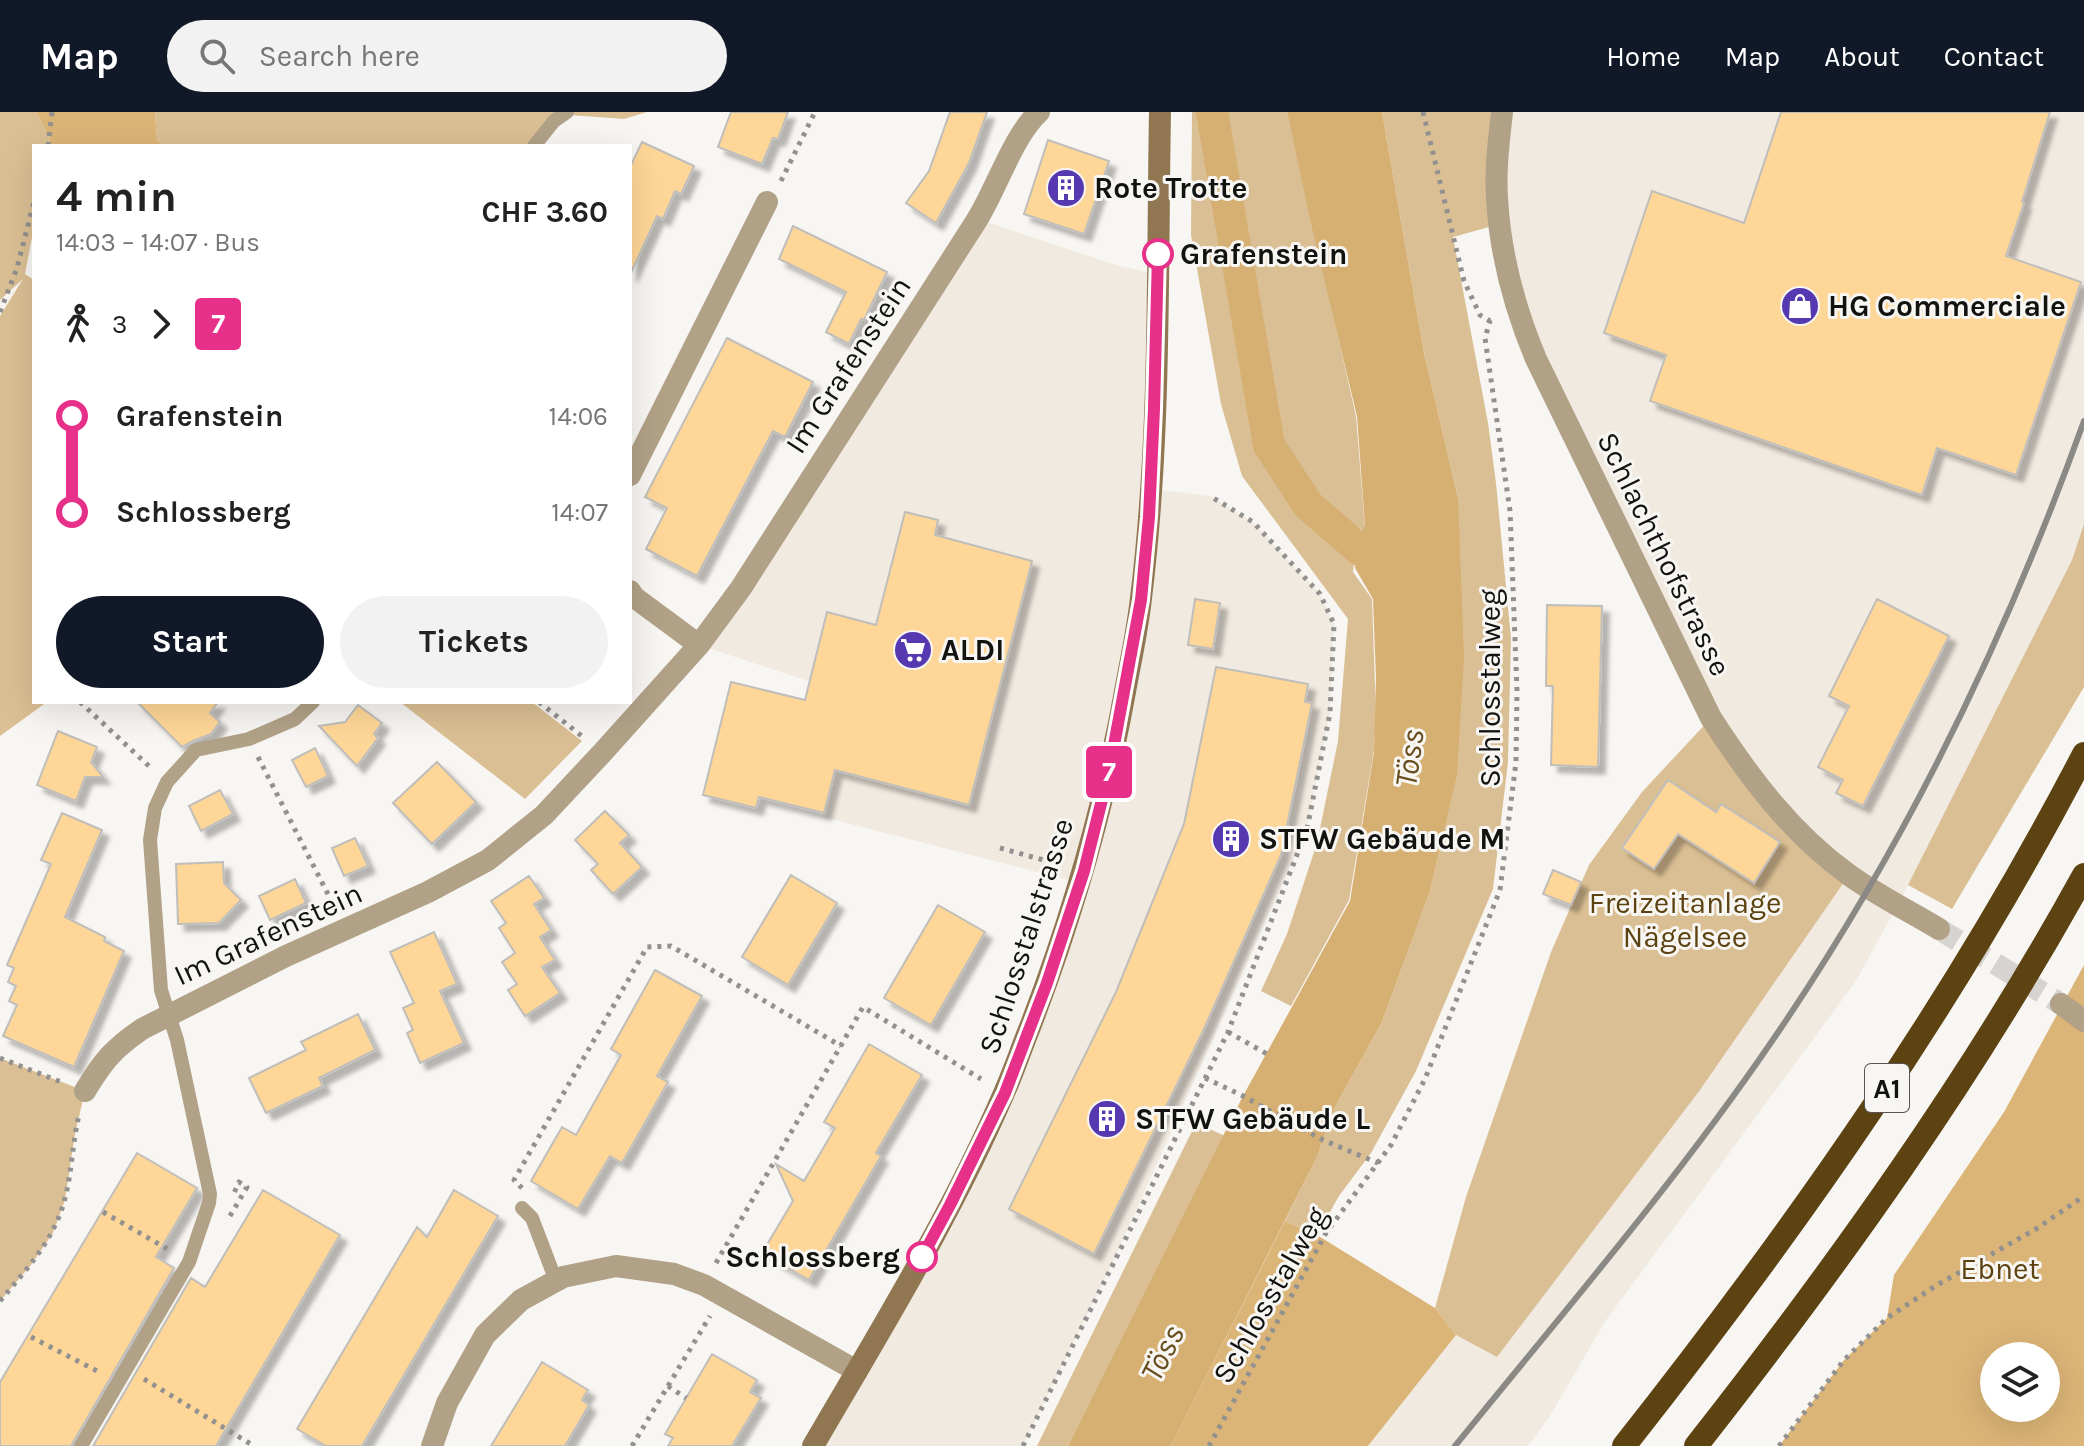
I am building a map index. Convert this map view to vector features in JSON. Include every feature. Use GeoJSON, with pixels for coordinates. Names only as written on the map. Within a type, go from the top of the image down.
{"type":"FeatureCollection","features":[{"type":"Feature","properties":{"kind":"highway","name":"A1"},"geometry":{"type":"LineString","coordinates":[[1624,1446],[1789,1229],[1897,1074],[1984,935],[2084,754]]}},
{"type":"Feature","properties":{"kind":"highway","name":"A1"},"geometry":{"type":"LineString","coordinates":[[1696,1446],[1898,1174],[1989,1035],[2084,875]]}},
{"type":"Feature","properties":{"kind":"main road","name":"Schlosstalstrasse"},"geometry":{"type":"LineString","coordinates":[[813,1446],[950,1205],[1005,1093],[1047,983],[1084,871],[1109,772],[1141,600],[1152,489],[1160,112]]}},
{"type":"Feature","properties":{"kind":"street","name":"Im Grafenstein"},"geometry":{"type":"LineString","coordinates":[[168,1015],[286,956],[428,892],[488,860],[544,815],[699,645],[741,588],[978,219],[1021,137],[1039,112]]}},
{"type":"Feature","properties":{"kind":"street","name":"Schlachthofstrasse"},"geometry":{"type":"LineString","coordinates":[[1502,112],[1497,198],[1515,303],[1524,330],[1711,718],[1780,814],[1814,847],[1849,875],[1939,929]]}},
{"type":"Feature","properties":{"kind":"street"},"geometry":{"type":"LineString","coordinates":[[632,471],[767,202]]}},
{"type":"Feature","properties":{"kind":"street"},"geometry":{"type":"LineString","coordinates":[[632,594],[699,645]]}},
{"type":"Feature","properties":{"kind":"street"},"geometry":{"type":"LineString","coordinates":[[2061,1004],[2084,1021]]}},
{"type":"Feature","properties":{"kind":"street"},"geometry":{"type":"LineString","coordinates":[[85,1091],[101,1064],[121,1044],[168,1015]]}},
{"type":"Feature","properties":{"kind":"street"},"geometry":{"type":"LineString","coordinates":[[432,1446],[447,1403],[485,1335],[521,1300],[563,1277],[616,1266],[674,1274],[713,1290],[857,1371]]}},
{"type":"Feature","properties":{"kind":"lane"},"geometry":{"type":"LineString","coordinates":[[536,144],[554,121],[567,112]]}},
{"type":"Feature","properties":{"kind":"lane","name":"Im Grafenstein"},"geometry":{"type":"LineString","coordinates":[[168,1015],[161,990],[150,840],[155,808],[167,782],[196,750],[249,739],[295,719],[311,704]]}},
{"type":"Feature","properties":{"kind":"lane"},"geometry":{"type":"LineString","coordinates":[[81,1446],[189,1262],[209,1203],[210,1194],[177,1040],[168,1015]]}},
{"type":"Feature","properties":{"kind":"lane"},"geometry":{"type":"LineString","coordinates":[[522,1208],[532,1218],[556,1281]]}},
{"type":"Feature","properties":{"kind":"path"},"geometry":{"type":"LineString","coordinates":[[48,144],[52,112]]}},
{"type":"Feature","properties":{"kind":"path"},"geometry":{"type":"LineString","coordinates":[[782,180],[815,112]]}},
{"type":"Feature","properties":{"kind":"path","name":"Schlosstalweg"},"geometry":{"type":"LineString","coordinates":[[1209,1446],[1326,1233],[1391,1145],[1425,1079],[1500,890],[1516,762],[1517,691],[1510,511],[1485,338],[1490,321],[1480,315],[1464,281],[1423,112]]}},
{"type":"Feature","properties":{"kind":"path"},"geometry":{"type":"LineString","coordinates":[[0,312],[17,268],[32,210]]}},
{"type":"Feature","properties":{"kind":"path"},"geometry":{"type":"LineString","coordinates":[[1023,1446],[1228,1032],[1307,829],[1330,713],[1334,624],[1320,594],[1253,522],[1210,496]]}},
{"type":"Feature","properties":{"kind":"path"},"geometry":{"type":"LineString","coordinates":[[82,704],[167,782]]}},
{"type":"Feature","properties":{"kind":"path"},"geometry":{"type":"LineString","coordinates":[[542,704],[582,735]]}},
{"type":"Feature","properties":{"kind":"path"},"geometry":{"type":"LineString","coordinates":[[249,739],[336,913]]}},
{"type":"Feature","properties":{"kind":"path"},"geometry":{"type":"LineString","coordinates":[[1000,848],[1058,864]]}},
{"type":"Feature","properties":{"kind":"path"},"geometry":{"type":"LineString","coordinates":[[525,1190],[514,1180],[647,947],[671,946],[841,1046]]}},
{"type":"Feature","properties":{"kind":"path"},"geometry":{"type":"LineString","coordinates":[[632,1446],[668,1386],[713,1290],[863,1007],[981,1079]]}},
{"type":"Feature","properties":{"kind":"path"},"geometry":{"type":"LineString","coordinates":[[1228,1032],[1267,1054]]}},
{"type":"Feature","properties":{"kind":"path"},"geometry":{"type":"LineString","coordinates":[[0,1058],[85,1091],[65,1200],[53,1233],[0,1301]]}},
{"type":"Feature","properties":{"kind":"path"},"geometry":{"type":"LineString","coordinates":[[1205,1078],[1323,1140],[1378,1163]]}},
{"type":"Feature","properties":{"kind":"path"},"geometry":{"type":"LineString","coordinates":[[1779,1446],[1844,1360],[1887,1318],[1937,1285],[2036,1229],[2084,1196]]}},
{"type":"Feature","properties":{"kind":"path"},"geometry":{"type":"LineString","coordinates":[[103,1212],[189,1262]]}},
{"type":"Feature","properties":{"kind":"path"},"geometry":{"type":"LineString","coordinates":[[31,1337],[114,1387],[121,1398],[135,1374],[254,1446]]}},
{"type":"Feature","properties":{"kind":"path"},"geometry":{"type":"LineString","coordinates":[[668,1386],[686,1398]]}},
{"type":"Feature","properties":{"kind":"shaded area"},"geometry":{"type":"Polygon","coordinates":[[[1502,112],[2084,112],[2084,524],[2072,560],[1921,862],[1856,981],[1604,1323],[1550,1416],[1528,1446],[1368,1446],[1456,1335],[1497,1356],[1700,1090],[1849,875],[1742,765],[1536,359],[1505,253],[1502,112]]]}},
{"type":"Feature","properties":{"kind":"shaded area"},"geometry":{"type":"Polygon","coordinates":[[[978,219],[1119,266],[1157,274],[1152,489],[1210,496],[1253,522],[1320,594],[1334,624],[1330,713],[1307,829],[1108,1273],[1023,1446],[813,1446],[950,1205],[1080,883],[823,817],[853,692],[805,680],[699,645],[978,219]]]}},
{"type":"Feature","properties":{"kind":"green space"},"geometry":{"type":"Polygon","coordinates":[[[0,112],[36,112],[50,138],[49,144],[32,144],[32,237],[25,274],[32,279],[32,704],[44,704],[0,736],[0,316],[23,279],[0,300],[0,112]]]}},
{"type":"Feature","properties":{"kind":"green space"},"geometry":{"type":"Polygon","coordinates":[[[36,112],[155,112],[157,140],[162,144],[49,144],[50,138],[36,112]]]}},
{"type":"Feature","properties":{"kind":"green space"},"geometry":{"type":"Polygon","coordinates":[[[155,112],[647,112],[624,119],[555,114],[534,144],[162,144],[157,140],[155,112]]]}},
{"type":"Feature","properties":{"kind":"green space"},"geometry":{"type":"Polygon","coordinates":[[[1192,112],[1287,112],[1356,416],[1365,528],[1358,530],[1353,572],[1372,599],[1376,713],[1374,750],[1349,900],[1291,1006],[1261,991],[1287,934],[1317,843],[1338,741],[1348,619],[1242,476],[1221,404],[1191,235],[1192,112]]]}},
{"type":"Feature","properties":{"kind":"green space"},"geometry":{"type":"Polygon","coordinates":[[[1382,112],[1502,112],[1500,224],[1453,237],[1488,423],[1496,483],[1511,638],[1508,762],[1493,889],[1416,1071],[1371,1153],[1339,1196],[1317,1235],[1285,1221],[1317,1157],[1335,1107],[1382,1022],[1430,891],[1457,775],[1458,498],[1424,353],[1382,112]]]}},
{"type":"Feature","properties":{"kind":"green space"},"geometry":{"type":"Polygon","coordinates":[[[2084,524],[2084,687],[1952,909],[1908,885],[2072,560],[2084,524]]]}},
{"type":"Feature","properties":{"kind":"green space"},"geometry":{"type":"Polygon","coordinates":[[[403,704],[535,704],[582,741],[525,799],[403,704]]]}},
{"type":"Feature","properties":{"kind":"green space","name":"Freizeitanlage Nägelsee"},"geometry":{"type":"Polygon","coordinates":[[[1711,718],[1849,875],[1700,1090],[1497,1357],[1456,1335],[1435,1308],[1466,1197],[1551,952],[1589,865],[1642,792],[1711,718]]]}},
{"type":"Feature","properties":{"kind":"green space","name":"Ebnet"},"geometry":{"type":"Polygon","coordinates":[[[2084,965],[2084,1446],[1779,1446],[1844,1360],[1887,1318],[1894,1275],[2004,1112],[2084,965]]]}},
{"type":"Feature","properties":{"kind":"green space"},"geometry":{"type":"Polygon","coordinates":[[[0,1058],[85,1091],[65,1200],[53,1233],[0,1301],[0,1058]]]}},
{"type":"Feature","properties":{"kind":"green space"},"geometry":{"type":"Polygon","coordinates":[[[1196,1123],[1225,1136],[1068,1446],[1037,1446],[1196,1123]]]}},
{"type":"Feature","properties":{"kind":"green space"},"geometry":{"type":"Polygon","coordinates":[[[1285,1221],[1317,1235],[1435,1308],[1456,1335],[1368,1446],[1171,1446],[1285,1221]]]}},
{"type":"Feature","properties":{"kind":"water","name":"Töss"},"geometry":{"type":"Polygon","coordinates":[[[1287,112],[1382,112],[1424,353],[1458,498],[1464,656],[1457,776],[1430,891],[1382,1022],[1335,1107],[1317,1157],[1171,1446],[1068,1446],[1243,1096],[1350,901],[1374,752],[1376,678],[1373,599],[1355,568],[1358,534],[1365,526],[1357,416],[1287,112]]]}},
{"type":"Feature","properties":{"kind":"building"},"geometry":{"type":"Polygon","coordinates":[[[731,112],[788,112],[778,139],[773,138],[762,164],[718,147],[731,112]]]}},
{"type":"Feature","properties":{"kind":"building"},"geometry":{"type":"Polygon","coordinates":[[[950,112],[987,112],[969,163],[936,223],[906,203],[929,171],[950,112]]]}},
{"type":"Feature","properties":{"kind":"building","name":"HG Commerciale"},"geometry":{"type":"Polygon","coordinates":[[[1781,112],[2050,112],[2006,256],[2081,282],[2016,475],[1937,448],[1922,495],[1886,483],[1650,401],[1666,355],[1604,333],[1652,191],[1744,223],[1781,112]]]}},
{"type":"Feature","properties":{"kind":"building","name":"Rote Trotte"},"geometry":{"type":"Polygon","coordinates":[[[1048,140],[1109,161],[1084,234],[1024,214],[1048,140]]]}},
{"type":"Feature","properties":{"kind":"building"},"geometry":{"type":"Polygon","coordinates":[[[642,142],[694,166],[681,194],[675,191],[663,219],[657,216],[632,271],[632,163],[642,142]]]}},
{"type":"Feature","properties":{"kind":"building"},"geometry":{"type":"Polygon","coordinates":[[[793,226],[887,272],[849,344],[826,332],[846,292],[779,259],[793,226]]]}},
{"type":"Feature","properties":{"kind":"building"},"geometry":{"type":"Polygon","coordinates":[[[727,338],[813,382],[785,437],[773,431],[697,576],[646,549],[667,508],[645,497],[727,338]]]}},
{"type":"Feature","properties":{"kind":"building","name":"ALDI"},"geometry":{"type":"Polygon","coordinates":[[[905,512],[938,520],[935,535],[1032,561],[969,805],[835,770],[824,813],[759,797],[756,808],[703,795],[731,682],[805,700],[827,612],[876,625],[905,512]]]}},
{"type":"Feature","properties":{"kind":"building"},"geometry":{"type":"Polygon","coordinates":[[[1195,599],[1220,603],[1213,649],[1188,645],[1195,599]]]}},
{"type":"Feature","properties":{"kind":"building"},"geometry":{"type":"Polygon","coordinates":[[[1877,599],[1949,636],[1863,806],[1836,793],[1843,780],[1818,767],[1849,706],[1829,696],[1877,599]]]}},
{"type":"Feature","properties":{"kind":"building"},"geometry":{"type":"Polygon","coordinates":[[[1547,605],[1602,606],[1598,767],[1551,765],[1553,686],[1546,686],[1547,605]]]}},
{"type":"Feature","properties":{"kind":"building"},"geometry":{"type":"Polygon","coordinates":[[[1216,667],[1308,684],[1305,702],[1312,703],[1281,855],[1204,1029],[1094,1254],[1009,1209],[1116,992],[1184,824],[1216,667]]]}},
{"type":"Feature","properties":{"kind":"building"},"geometry":{"type":"Polygon","coordinates":[[[139,704],[217,704],[210,713],[220,722],[211,734],[182,747],[139,704]]]}},
{"type":"Feature","properties":{"kind":"building"},"geometry":{"type":"Polygon","coordinates":[[[358,705],[382,723],[374,734],[378,738],[357,766],[319,726],[345,722],[358,705]]]}},
{"type":"Feature","properties":{"kind":"building"},"geometry":{"type":"Polygon","coordinates":[[[58,731],[97,747],[91,762],[103,777],[85,777],[76,801],[37,785],[58,731]]]}},
{"type":"Feature","properties":{"kind":"building"},"geometry":{"type":"Polygon","coordinates":[[[315,748],[328,776],[306,787],[292,760],[315,748]]]}},
{"type":"Feature","properties":{"kind":"building"},"geometry":{"type":"Polygon","coordinates":[[[437,762],[476,802],[432,844],[393,803],[437,762]]]}},
{"type":"Feature","properties":{"kind":"building"},"geometry":{"type":"Polygon","coordinates":[[[1668,780],[1716,812],[1721,804],[1780,842],[1754,883],[1678,834],[1654,869],[1622,848],[1668,780]]]}},
{"type":"Feature","properties":{"kind":"building"},"geometry":{"type":"Polygon","coordinates":[[[220,790],[233,814],[201,831],[189,806],[220,790]]]}},
{"type":"Feature","properties":{"kind":"building"},"geometry":{"type":"Polygon","coordinates":[[[605,811],[629,835],[620,843],[642,867],[613,894],[591,870],[598,864],[575,840],[605,811]]]}},
{"type":"Feature","properties":{"kind":"building"},"geometry":{"type":"Polygon","coordinates":[[[62,813],[102,830],[65,917],[105,937],[104,941],[124,951],[74,1067],[3,1036],[17,1005],[9,1001],[16,986],[8,982],[14,968],[7,965],[51,864],[41,860],[62,813]]]}},
{"type":"Feature","properties":{"kind":"building"},"geometry":{"type":"Polygon","coordinates":[[[355,838],[368,866],[344,876],[332,848],[355,838]]]}},
{"type":"Feature","properties":{"kind":"building"},"geometry":{"type":"Polygon","coordinates":[[[223,862],[224,883],[241,900],[219,923],[178,924],[176,864],[223,862]]]}},
{"type":"Feature","properties":{"kind":"building"},"geometry":{"type":"Polygon","coordinates":[[[1553,870],[1581,882],[1571,905],[1543,894],[1553,870]]]}},
{"type":"Feature","properties":{"kind":"building"},"geometry":{"type":"Polygon","coordinates":[[[791,875],[837,903],[788,985],[742,957],[791,875]]]}},
{"type":"Feature","properties":{"kind":"building"},"geometry":{"type":"Polygon","coordinates":[[[529,876],[544,898],[534,904],[551,930],[540,937],[555,960],[542,967],[560,993],[525,1016],[508,990],[517,984],[502,962],[515,953],[499,928],[506,923],[491,901],[529,876]]]}},
{"type":"Feature","properties":{"kind":"building"},"geometry":{"type":"Polygon","coordinates":[[[295,879],[306,903],[270,920],[259,896],[295,879]]]}},
{"type":"Feature","properties":{"kind":"building"},"geometry":{"type":"Polygon","coordinates":[[[938,905],[985,932],[931,1025],[884,998],[938,905]]]}},
{"type":"Feature","properties":{"kind":"building"},"geometry":{"type":"Polygon","coordinates":[[[434,932],[457,984],[440,991],[464,1043],[420,1063],[407,1033],[413,1030],[403,1008],[414,1003],[390,952],[434,932]]]}},
{"type":"Feature","properties":{"kind":"building"},"geometry":{"type":"Polygon","coordinates":[[[655,970],[702,996],[657,1076],[668,1082],[622,1163],[610,1156],[578,1209],[531,1181],[562,1127],[576,1135],[621,1055],[611,1049],[655,970]]]}},
{"type":"Feature","properties":{"kind":"building"},"geometry":{"type":"Polygon","coordinates":[[[358,1014],[375,1050],[319,1078],[323,1086],[266,1113],[249,1078],[306,1050],[301,1042],[358,1014]]]}},
{"type":"Feature","properties":{"kind":"building"},"geometry":{"type":"Polygon","coordinates":[[[869,1044],[922,1075],[876,1153],[881,1156],[809,1280],[762,1253],[793,1201],[776,1164],[804,1181],[835,1128],[824,1122],[869,1044]]]}},
{"type":"Feature","properties":{"kind":"building"},"geometry":{"type":"Polygon","coordinates":[[[137,1153],[197,1188],[156,1257],[174,1268],[71,1446],[0,1446],[0,1382],[137,1153]]]}},
{"type":"Feature","properties":{"kind":"building"},"geometry":{"type":"Polygon","coordinates":[[[263,1190],[340,1235],[216,1446],[93,1446],[191,1278],[205,1287],[263,1190]]]}},
{"type":"Feature","properties":{"kind":"building"},"geometry":{"type":"Polygon","coordinates":[[[454,1190],[498,1216],[362,1446],[326,1446],[297,1429],[417,1227],[427,1237],[454,1190]]]}},
{"type":"Feature","properties":{"kind":"building"},"geometry":{"type":"Polygon","coordinates":[[[712,1354],[757,1380],[750,1392],[761,1398],[732,1446],[668,1446],[673,1438],[665,1434],[712,1354]]]}},
{"type":"Feature","properties":{"kind":"building"},"geometry":{"type":"Polygon","coordinates":[[[542,1362],[588,1390],[582,1400],[589,1405],[565,1446],[491,1446],[542,1362]]]}},
{"type":"Feature","properties":{"kind":"waterway"},"geometry":{"type":"LineString","coordinates":[[1212,112],[1269,445],[1308,505],[1359,549],[1392,571]]}},
{"type":"Feature","properties":{"kind":"tunnel"},"geometry":{"type":"LineString","coordinates":[[1939,929],[2061,1004]]}},
{"type":"Feature","properties":{"kind":"railway"},"geometry":{"type":"LineString","coordinates":[[1455,1446],[1695,1147],[1770,1044],[1818,971],[1864,896],[1947,743],[2020,584],[2084,421]]}},
{"type":"Feature","properties":{"kind":"bus line","name":"7"},"geometry":{"type":"LineString","coordinates":[[922,1257],[1005,1093],[1047,983],[1084,871],[1109,772],[1141,600],[1152,489],[1158,254]]}},
{"type":"Feature","properties":{"kind":"place","name":"Rote Trotte"},"geometry":{"type":"Point","coordinates":[1066,188]}},
{"type":"Feature","properties":{"kind":"place","name":"Grafenstein"},"geometry":{"type":"Point","coordinates":[1158,254]}},
{"type":"Feature","properties":{"kind":"place","name":"HG Commerciale"},"geometry":{"type":"Point","coordinates":[1800,306]}},
{"type":"Feature","properties":{"kind":"place","name":"ALDI"},"geometry":{"type":"Point","coordinates":[913,650]}},
{"type":"Feature","properties":{"kind":"place","name":"STFW Gebäude M"},"geometry":{"type":"Point","coordinates":[1231,839]}},
{"type":"Feature","properties":{"kind":"place","name":"STFW Gebäude L"},"geometry":{"type":"Point","coordinates":[1107,1119]}},
{"type":"Feature","properties":{"kind":"place","name":"Schlossberg"},"geometry":{"type":"Point","coordinates":[922,1257]}}]}
